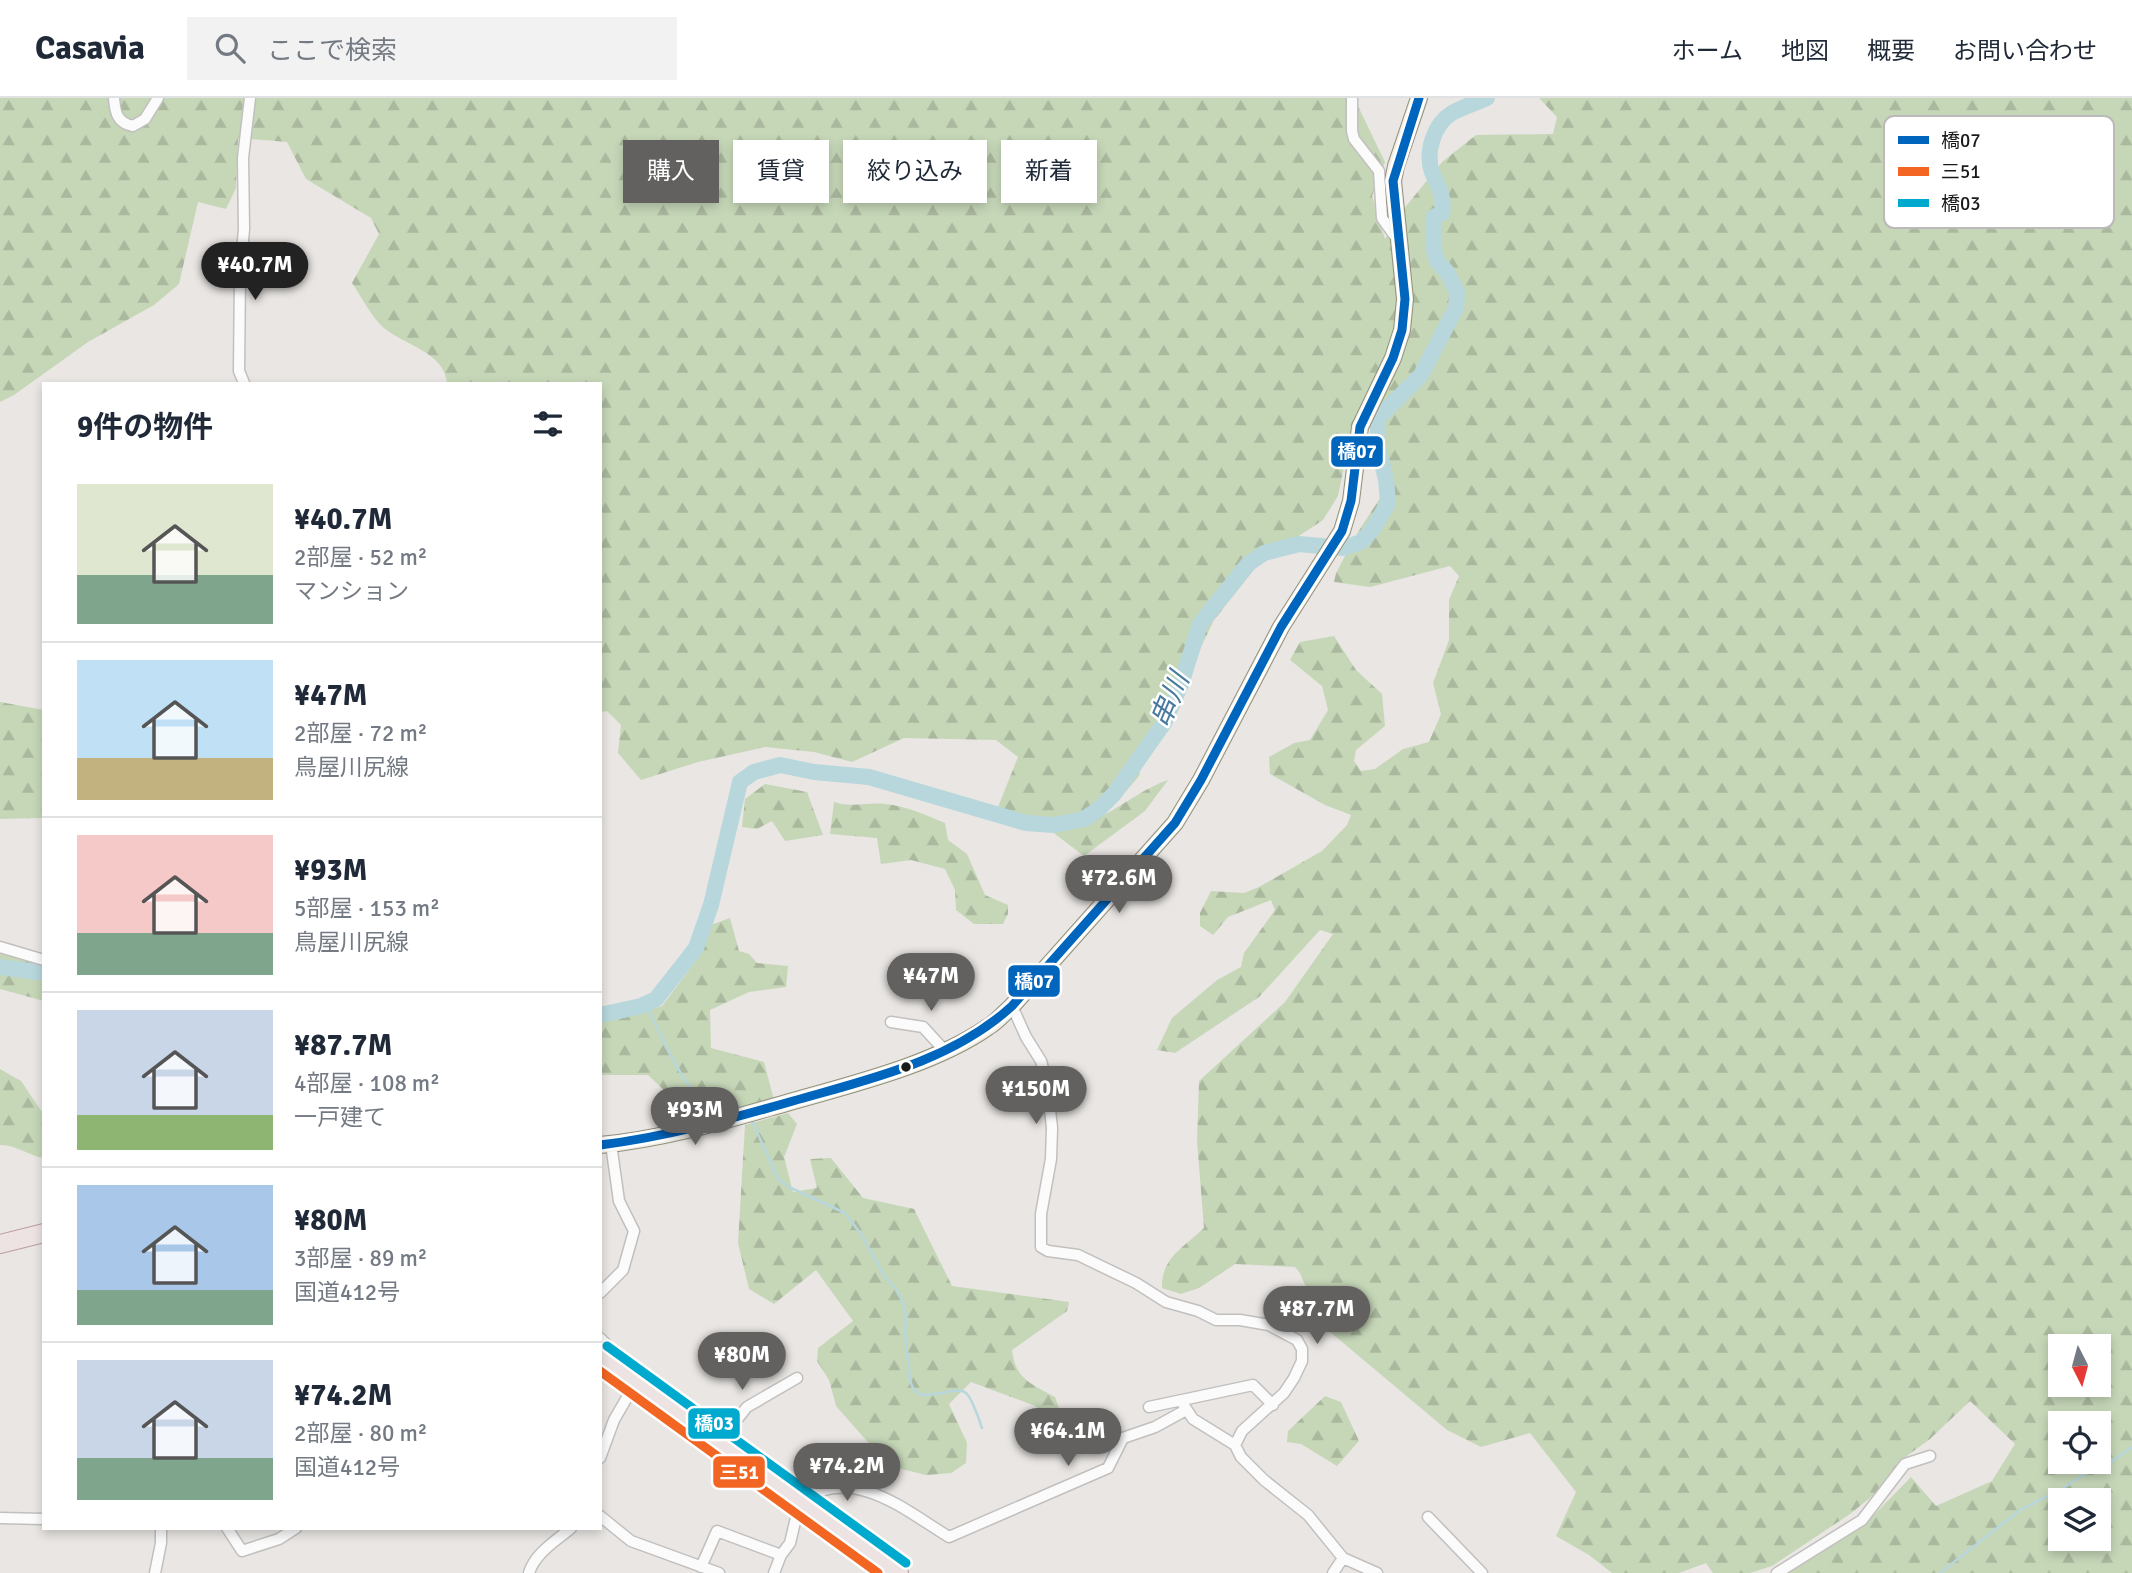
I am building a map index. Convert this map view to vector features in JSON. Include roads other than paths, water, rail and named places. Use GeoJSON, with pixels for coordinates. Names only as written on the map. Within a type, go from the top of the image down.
{"type":"FeatureCollection","features":[{"type":"Feature","properties":{"kind":"highway"},"geometry":{"type":"LineString","coordinates":[[0,1244],[42,1234]]}},
{"type":"Feature","properties":{"kind":"highway"},"geometry":{"type":"LineString","coordinates":[[602,1356],[899,1573]]}},
{"type":"Feature","properties":{"kind":"main road"},"geometry":{"type":"LineString","coordinates":[[606,1145],[716,1124],[819,1095],[944,1051],[990,1026],[1012,1006],[1175,823],[1201,779],[1264,657],[1342,531],[1351,501],[1360,427],[1402,330],[1405,299],[1394,181],[1396,166],[1419,98]]}},
{"type":"Feature","properties":{"kind":"street"},"geometry":{"type":"LineString","coordinates":[[114,98],[117,117],[121,122],[133,126],[145,119],[158,98]]}},
{"type":"Feature","properties":{"kind":"street"},"geometry":{"type":"LineString","coordinates":[[244,382],[239,371],[240,274],[244,229],[243,158],[250,98]]}},
{"type":"Feature","properties":{"kind":"street"},"geometry":{"type":"LineString","coordinates":[[1352,98],[1354,139],[1379,171],[1382,218],[1398,240]]}},
{"type":"Feature","properties":{"kind":"street"},"geometry":{"type":"LineString","coordinates":[[0,947],[42,959]]}},
{"type":"Feature","properties":{"kind":"street"},"geometry":{"type":"LineString","coordinates":[[1012,1006],[1026,1037],[1041,1060],[1047,1082],[1052,1128],[1051,1158],[1041,1214],[1041,1247],[1048,1251],[1078,1255],[1136,1283],[1166,1302],[1198,1311],[1216,1320],[1240,1320],[1269,1325],[1297,1340],[1302,1361],[1289,1385],[1273,1405],[1242,1431],[1234,1445]]}},
{"type":"Feature","properties":{"kind":"street"},"geometry":{"type":"LineString","coordinates":[[891,1022],[923,1027],[944,1051]]}},
{"type":"Feature","properties":{"kind":"street"},"geometry":{"type":"LineString","coordinates":[[602,1291],[623,1270],[634,1231],[619,1201],[606,1145]]}},
{"type":"Feature","properties":{"kind":"street"},"geometry":{"type":"LineString","coordinates":[[719,1442],[747,1407],[797,1378]]}},
{"type":"Feature","properties":{"kind":"street"},"geometry":{"type":"LineString","coordinates":[[602,1453],[614,1420],[636,1382]]}},
{"type":"Feature","properties":{"kind":"street"},"geometry":{"type":"LineString","coordinates":[[1149,1407],[1184,1405],[1253,1385],[1273,1405]]}},
{"type":"Feature","properties":{"kind":"street"},"geometry":{"type":"LineString","coordinates":[[1184,1405],[1193,1419],[1234,1445],[1241,1457],[1264,1480],[1307,1515],[1343,1558],[1377,1573]]}},
{"type":"Feature","properties":{"kind":"street"},"geometry":{"type":"LineString","coordinates":[[774,1573],[781,1555],[790,1543],[800,1501],[814,1491],[847,1487],[874,1492],[949,1537],[1108,1468],[1124,1438],[1155,1427],[1184,1405]]}},
{"type":"Feature","properties":{"kind":"street"},"geometry":{"type":"LineString","coordinates":[[1777,1573],[1862,1520],[1905,1464],[1930,1456]]}},
{"type":"Feature","properties":{"kind":"street"},"geometry":{"type":"LineString","coordinates":[[1428,1517],[1482,1573]]}},
{"type":"Feature","properties":{"kind":"street"},"geometry":{"type":"LineString","coordinates":[[0,1518],[42,1519]]}},
{"type":"Feature","properties":{"kind":"street"},"geometry":{"type":"LineString","coordinates":[[602,1518],[631,1541],[719,1573]]}},
{"type":"Feature","properties":{"kind":"street"},"geometry":{"type":"LineString","coordinates":[[155,1573],[161,1530]]}},
{"type":"Feature","properties":{"kind":"street"},"geometry":{"type":"LineString","coordinates":[[229,1530],[242,1551],[279,1539],[293,1530]]}},
{"type":"Feature","properties":{"kind":"street"},"geometry":{"type":"LineString","coordinates":[[529,1573],[532,1563],[541,1553],[569,1530]]}},
{"type":"Feature","properties":{"kind":"street"},"geometry":{"type":"LineString","coordinates":[[701,1567],[717,1531],[781,1555]]}},
{"type":"Feature","properties":{"kind":"street"},"geometry":{"type":"LineString","coordinates":[[1333,1573],[1343,1558]]}},
{"type":"Feature","properties":{"kind":"waterway","name":"串川"},"geometry":{"type":"LineString","coordinates":[[602,1015],[641,1006],[656,999],[696,948],[711,905],[740,782],[754,772],[780,765],[814,772],[869,777],[1026,823],[1054,825],[1084,819],[1114,794],[1164,723],[1181,684],[1200,624],[1248,564],[1264,553],[1299,544],[1343,548],[1361,542],[1373,529],[1388,503],[1386,479],[1378,448],[1378,418],[1421,375],[1456,308],[1457,292],[1447,272],[1437,261],[1433,247],[1434,217],[1442,213],[1443,207],[1430,164],[1433,139],[1440,124],[1452,113],[1487,98]]}},
{"type":"Feature","properties":{"kind":"waterway","name":"串川"},"geometry":{"type":"LineString","coordinates":[[0,967],[42,973]]}},
{"type":"Feature","properties":{"kind":"waterway"},"geometry":{"type":"LineString","coordinates":[[646,1004],[687,1084],[703,1099],[741,1107]]}},
{"type":"Feature","properties":{"kind":"waterway"},"geometry":{"type":"LineString","coordinates":[[752,1121],[778,1179],[789,1187],[845,1213],[861,1234],[885,1277],[896,1289],[903,1302],[906,1317],[910,1381],[914,1390],[922,1395],[962,1391],[971,1400],[982,1428]]}},
{"type":"Feature","properties":{"kind":"waterway"},"geometry":{"type":"LineString","coordinates":[[1940,1573],[2020,1510],[2083,1475],[2109,1464],[2132,1447]]}}]}
